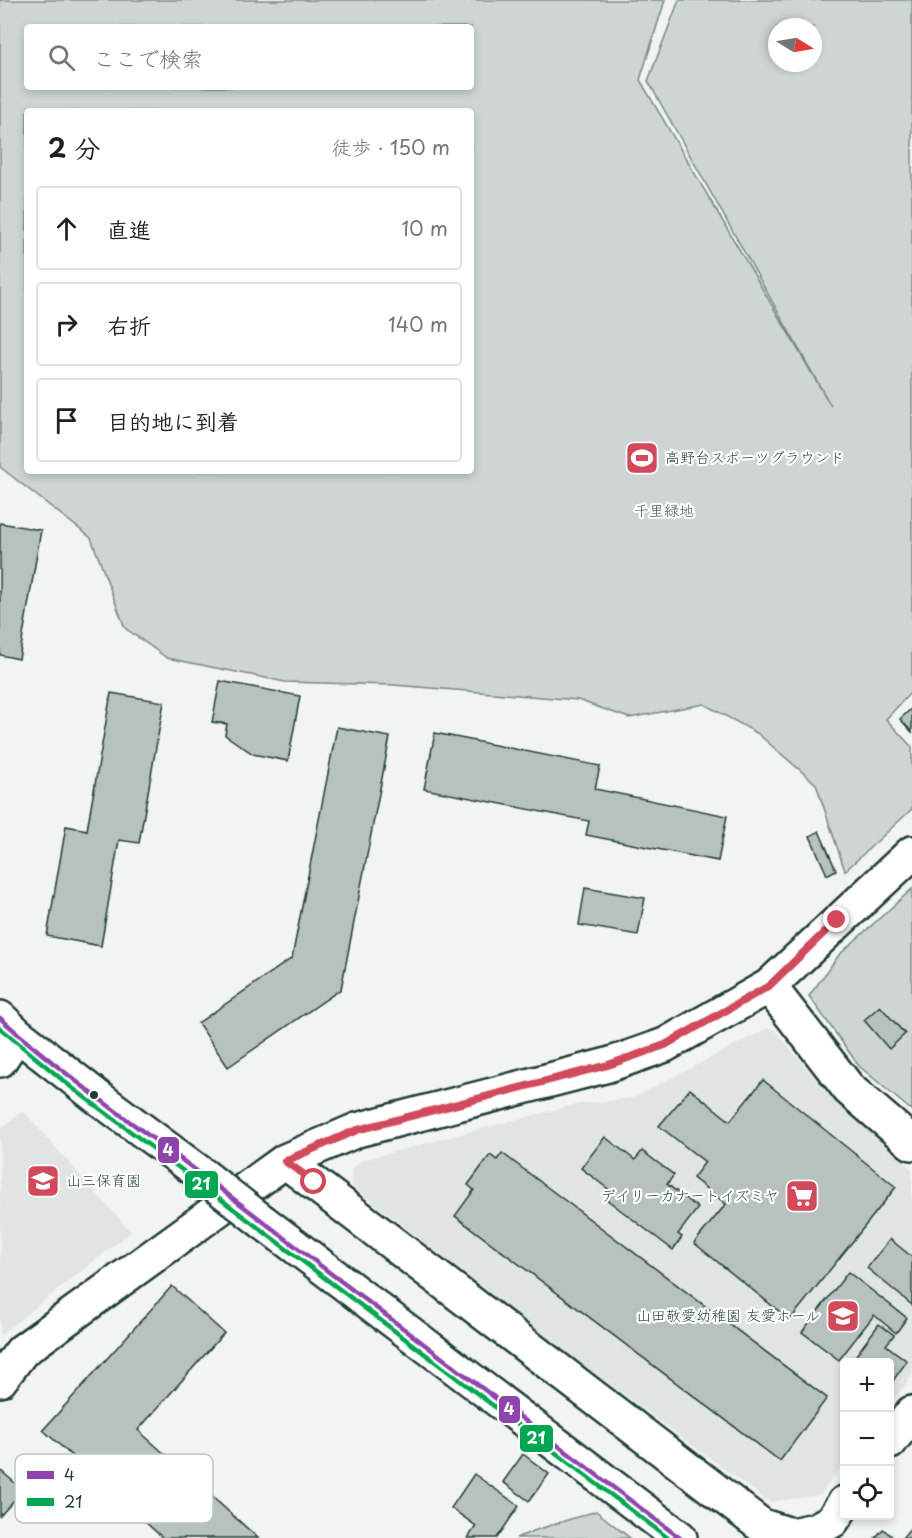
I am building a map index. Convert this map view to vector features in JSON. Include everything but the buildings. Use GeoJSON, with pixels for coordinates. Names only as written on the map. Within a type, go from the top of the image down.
{"type":"FeatureCollection","features":[{"type":"Feature","properties":{"kind":"street"},"geometry":{"type":"LineString","coordinates":[[0,1380],[22,1351],[285,1161],[357,1130],[608,1065],[665,1045],[769,986],[837,920],[912,853]]}},
{"type":"Feature","properties":{"kind":"street"},"geometry":{"type":"LineString","coordinates":[[769,986],[849,1089],[912,1143]]}},
{"type":"Feature","properties":{"kind":"street"},"geometry":{"type":"LineString","coordinates":[[6,1037],[96,1096],[204,1176],[680,1538]]}},
{"type":"Feature","properties":{"kind":"street"},"geometry":{"type":"LineString","coordinates":[[285,1161],[762,1526],[791,1535],[815,1530],[832,1521],[840,1509]]}},
{"type":"Feature","properties":{"kind":"street"},"geometry":{"type":"LineString","coordinates":[[894,1437],[912,1413]]}},
{"type":"Feature","properties":{"kind":"shaded area"},"geometry":{"type":"Polygon","coordinates":[[[766,1029],[775,1030],[832,1098],[912,1169],[912,1376],[894,1400],[894,1358],[840,1358],[840,1468],[820,1495],[769,1502],[563,1350],[352,1186],[351,1170],[362,1160],[573,1105],[633,1098],[766,1029]]]}},
{"type":"Feature","properties":{"kind":"shaded area","name":"山三保育園"},"geometry":{"type":"Polygon","coordinates":[[[23,1111],[131,1232],[0,1335],[0,1130],[23,1111]]]}},
{"type":"Feature","properties":{"kind":"green space","name":"千里緑地"},"geometry":{"type":"Polygon","coordinates":[[[0,0],[665,0],[640,80],[831,406],[648,81],[679,0],[912,0],[912,691],[886,719],[912,747],[912,809],[845,871],[816,784],[757,733],[704,704],[629,718],[578,700],[393,685],[285,682],[167,658],[125,628],[91,538],[0,467],[0,0]]]}},
{"type":"Feature","properties":{"kind":"green space"},"geometry":{"type":"Polygon","coordinates":[[[912,889],[912,1111],[859,1066],[809,996],[839,955],[912,889]]]}},
{"type":"Feature","properties":{"kind":"green space"},"geometry":{"type":"Polygon","coordinates":[[[596,1511],[630,1538],[516,1538],[536,1530],[596,1511]]]}},
{"type":"Feature","properties":{"kind":"transit line","name":"4"},"geometry":{"type":"LineString","coordinates":[[0,1018],[81,1085],[680,1538]]}},
{"type":"Feature","properties":{"kind":"transit line","name":"21"},"geometry":{"type":"LineString","coordinates":[[0,1028],[71,1087],[668,1538]]}},
{"type":"Feature","properties":{"kind":"place","name":"高野台スポーツグラウンド"},"geometry":{"type":"Point","coordinates":[642,458]}},
{"type":"Feature","properties":{"kind":"place","name":"山三保育園"},"geometry":{"type":"Point","coordinates":[43,1181]}},
{"type":"Feature","properties":{"kind":"place","name":"デイリーカナートイズミヤ"},"geometry":{"type":"Point","coordinates":[802,1196]}},
{"type":"Feature","properties":{"kind":"place","name":"山田敬愛幼稚園 友愛ホール"},"geometry":{"type":"Point","coordinates":[843,1316]}},
{"type":"Feature","properties":{"kind":"route"},"geometry":{"type":"LineString","coordinates":[[314,1182],[285,1161],[357,1130],[608,1065],[665,1045],[769,986],[837,920]]}}]}
